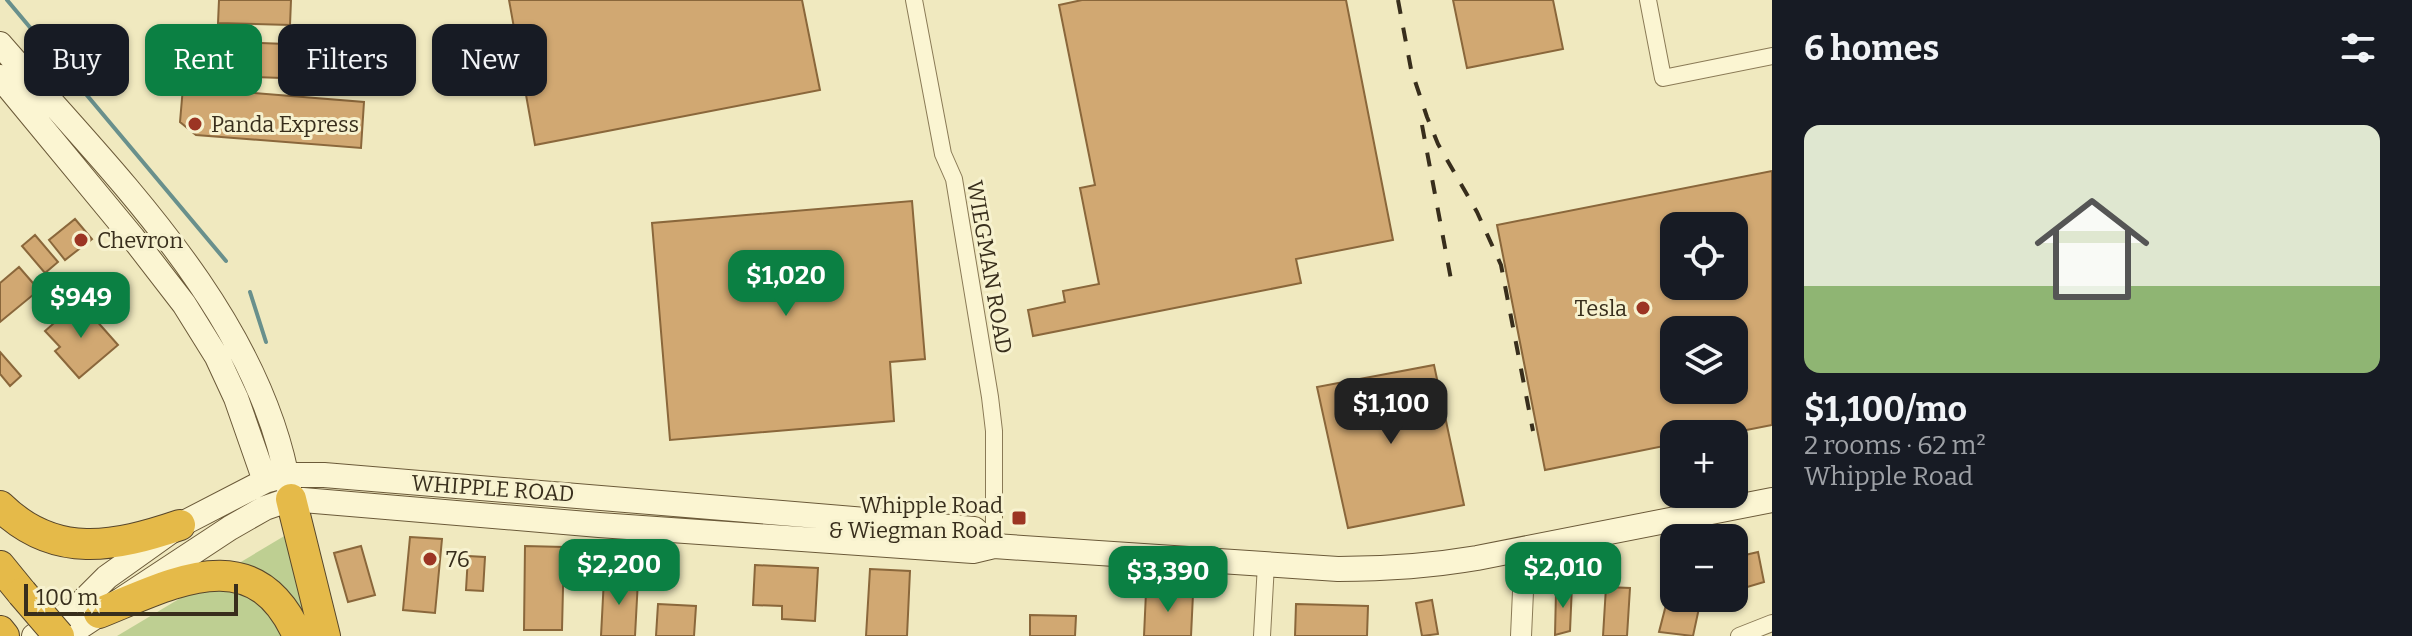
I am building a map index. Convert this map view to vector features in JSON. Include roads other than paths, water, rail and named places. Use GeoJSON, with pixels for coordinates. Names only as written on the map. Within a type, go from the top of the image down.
{"type":"FeatureCollection","features":[{"type":"Feature","properties":{"kind":"highway"},"geometry":{"type":"LineString","coordinates":[[281,485],[325,636]]}},
{"type":"Feature","properties":{"kind":"highway"},"geometry":{"type":"LineString","coordinates":[[0,506],[38,532],[70,544],[113,544],[180,525]]}},
{"type":"Feature","properties":{"kind":"highway"},"geometry":{"type":"LineString","coordinates":[[0,566],[59,636]]}},
{"type":"Feature","properties":{"kind":"highway"},"geometry":{"type":"LineString","coordinates":[[99,613],[196,576],[229,576],[261,589],[273,598],[298,636]]}},
{"type":"Feature","properties":{"kind":"highway"},"geometry":{"type":"LineString","coordinates":[[0,631],[4,636]]}},
{"type":"Feature","properties":{"kind":"main road"},"geometry":{"type":"LineString","coordinates":[[0,44],[152,220],[209,296],[257,384],[281,448],[281,485]]}},
{"type":"Feature","properties":{"kind":"main road"},"geometry":{"type":"LineString","coordinates":[[0,77],[184,304],[217,357],[281,485]]}},
{"type":"Feature","properties":{"kind":"main road","name":"WHIPPLE ROAD"},"geometry":{"type":"LineString","coordinates":[[66,636],[265,508],[281,485],[599,525],[973,551],[994,546],[1384,569],[1431,565],[1772,500]]}},
{"type":"Feature","properties":{"kind":"main road"},"geometry":{"type":"LineString","coordinates":[[34,636],[76,608],[107,577],[180,525],[281,485]]}},
{"type":"Feature","properties":{"kind":"street","name":"WIEGMAN ROAD"},"geometry":{"type":"LineString","coordinates":[[914,0],[943,154],[954,179],[990,397],[994,431],[994,546]]}},
{"type":"Feature","properties":{"kind":"street"},"geometry":{"type":"LineString","coordinates":[[1648,0],[1663,78],[1772,56]]}},
{"type":"Feature","properties":{"kind":"street"},"geometry":{"type":"LineString","coordinates":[[1521,636],[1525,547]]}},
{"type":"Feature","properties":{"kind":"street"},"geometry":{"type":"LineString","coordinates":[[1262,636],[1266,564]]}},
{"type":"Feature","properties":{"kind":"street"},"geometry":{"type":"LineString","coordinates":[[1739,636],[1772,623]]}},
{"type":"Feature","properties":{"kind":"waterway"},"geometry":{"type":"LineString","coordinates":[[7,0],[226,261]]}},
{"type":"Feature","properties":{"kind":"waterway"},"geometry":{"type":"LineString","coordinates":[[250,292],[266,342]]}},
{"type":"Feature","properties":{"kind":"railway"},"geometry":{"type":"LineString","coordinates":[[1398,0],[1411,69],[1427,117],[1501,265],[1533,431]]}},
{"type":"Feature","properties":{"kind":"railway"},"geometry":{"type":"LineString","coordinates":[[1422,125],[1453,290]]}},
{"type":"Feature","properties":{"kind":"place","name":"Panda Express"},"geometry":{"type":"Point","coordinates":[195,124]}},
{"type":"Feature","properties":{"kind":"place","name":"Chevron"},"geometry":{"type":"Point","coordinates":[81,240]}},
{"type":"Feature","properties":{"kind":"place","name":"Tesla"},"geometry":{"type":"Point","coordinates":[1643,308]}},
{"type":"Feature","properties":{"kind":"place","name":"Whipple Road & Wiegman Road"},"geometry":{"type":"Point","coordinates":[1019,518]}},
{"type":"Feature","properties":{"kind":"place","name":"76"},"geometry":{"type":"Point","coordinates":[430,559]}}]}
